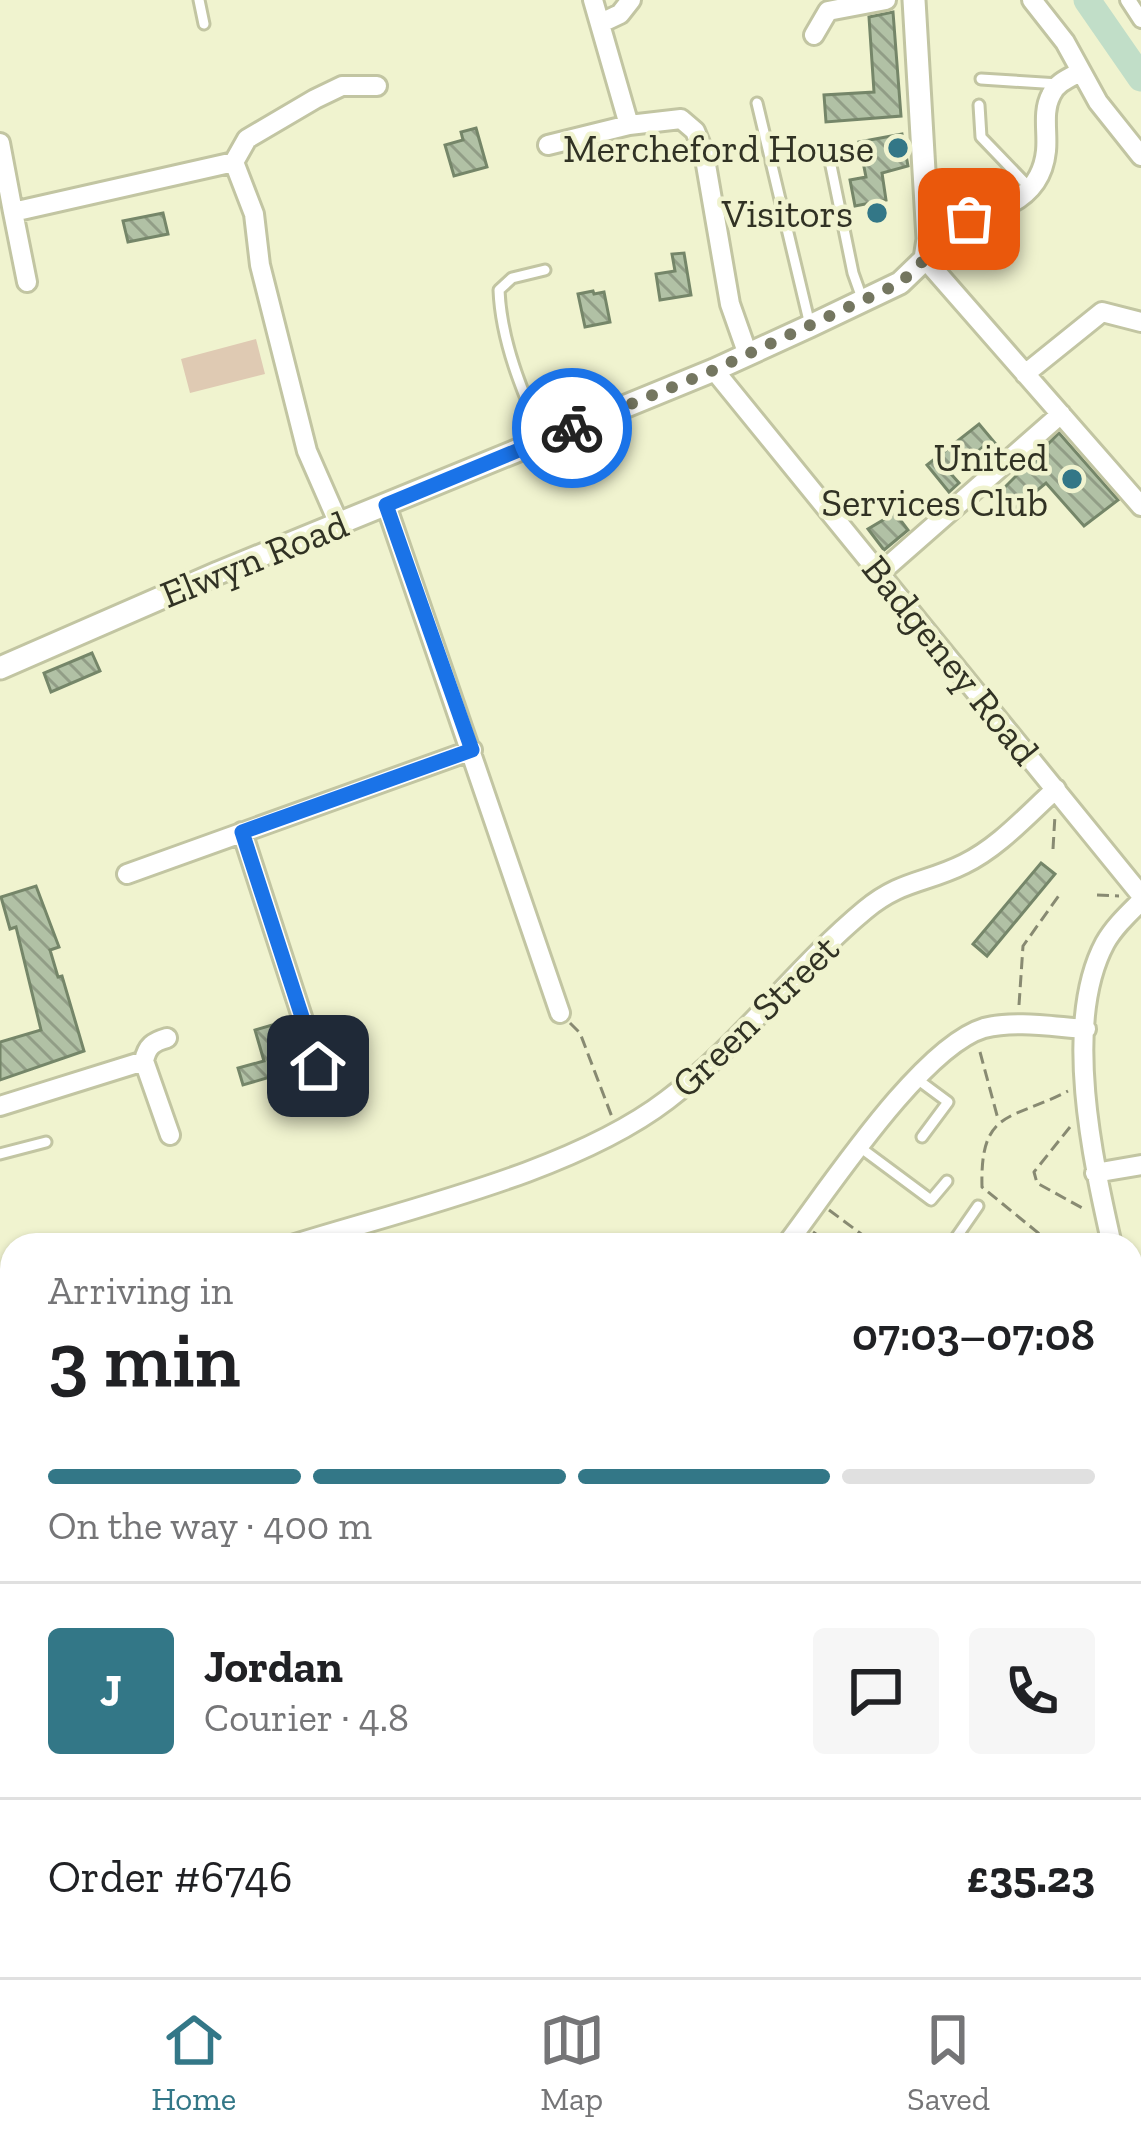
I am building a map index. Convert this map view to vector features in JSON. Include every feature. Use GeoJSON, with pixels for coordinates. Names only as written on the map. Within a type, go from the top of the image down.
{"type":"FeatureCollection","features":[{"type":"Feature","properties":{"kind":"street"},"geometry":{"type":"LineString","coordinates":[[593,0],[629,125]]}},
{"type":"Feature","properties":{"kind":"street"},"geometry":{"type":"LineString","coordinates":[[601,23],[620,14],[631,0]]}},
{"type":"Feature","properties":{"kind":"street"},"geometry":{"type":"LineString","coordinates":[[814,35],[827,6],[886,0]]}},
{"type":"Feature","properties":{"kind":"street"},"geometry":{"type":"LineString","coordinates":[[914,0],[929,220],[925,259],[1141,506]]}},
{"type":"Feature","properties":{"kind":"street"},"geometry":{"type":"LineString","coordinates":[[1032,0],[1064,42],[1098,102],[1141,156]]}},
{"type":"Feature","properties":{"kind":"street"},"geometry":{"type":"LineString","coordinates":[[1128,0],[1141,20]]}},
{"type":"Feature","properties":{"kind":"street"},"geometry":{"type":"LineString","coordinates":[[929,220],[969,219],[997,212],[1031,189],[1043,168],[1046,110],[1059,84],[1080,72]]}},
{"type":"Feature","properties":{"kind":"street"},"geometry":{"type":"LineString","coordinates":[[14,212],[234,162],[247,140],[315,98],[342,86],[377,86]]}},
{"type":"Feature","properties":{"kind":"street"},"geometry":{"type":"LineString","coordinates":[[548,145],[629,125],[681,119],[700,140],[730,304],[748,355]]}},
{"type":"Feature","properties":{"kind":"street"},"geometry":{"type":"LineString","coordinates":[[0,143],[27,282]]}},
{"type":"Feature","properties":{"kind":"street"},"geometry":{"type":"LineString","coordinates":[[234,162],[254,214],[260,266],[307,451],[339,524]]}},
{"type":"Feature","properties":{"kind":"street","name":"Elwyn Road"},"geometry":{"type":"LineString","coordinates":[[0,668],[748,355],[900,283],[925,259]]}},
{"type":"Feature","properties":{"kind":"street"},"geometry":{"type":"LineString","coordinates":[[1025,374],[1102,312],[1141,322]]}},
{"type":"Feature","properties":{"kind":"street","name":"Badgeney Road"},"geometry":{"type":"LineString","coordinates":[[714,370],[1141,898]]}},
{"type":"Feature","properties":{"kind":"street"},"geometry":{"type":"LineString","coordinates":[[880,573],[1061,414]]}},
{"type":"Feature","properties":{"kind":"street"},"geometry":{"type":"LineString","coordinates":[[386,505],[560,1013]]}},
{"type":"Feature","properties":{"kind":"street"},"geometry":{"type":"LineString","coordinates":[[127,874],[472,750]]}},
{"type":"Feature","properties":{"kind":"street","name":"Green Street"},"geometry":{"type":"LineString","coordinates":[[330,1233],[543,1166],[618,1132],[664,1103],[711,1064],[864,911],[900,885],[966,863],[1056,789]]}},
{"type":"Feature","properties":{"kind":"street"},"geometry":{"type":"LineString","coordinates":[[242,832],[330,1103]]}},
{"type":"Feature","properties":{"kind":"street"},"geometry":{"type":"LineString","coordinates":[[1109,1233],[1085,1109],[1086,1029],[1092,976],[1105,943],[1141,898]]}},
{"type":"Feature","properties":{"kind":"street"},"geometry":{"type":"LineString","coordinates":[[796,1233],[935,1058],[975,1033],[1017,1025],[1086,1029]]}},
{"type":"Feature","properties":{"kind":"street"},"geometry":{"type":"LineString","coordinates":[[167,1038],[146,1050],[145,1061],[170,1135]]}},
{"type":"Feature","properties":{"kind":"street"},"geometry":{"type":"LineString","coordinates":[[0,1106],[145,1061]]}},
{"type":"Feature","properties":{"kind":"street"},"geometry":{"type":"LineString","coordinates":[[1095,1173],[1141,1165]]}},
{"type":"Feature","properties":{"kind":"lane"},"geometry":{"type":"LineString","coordinates":[[199,0],[205,23]]}},
{"type":"Feature","properties":{"kind":"lane"},"geometry":{"type":"LineString","coordinates":[[981,79],[1059,84]]}},
{"type":"Feature","properties":{"kind":"lane"},"geometry":{"type":"LineString","coordinates":[[757,103],[810,326]]}},
{"type":"Feature","properties":{"kind":"lane"},"geometry":{"type":"LineString","coordinates":[[979,105],[981,137],[1031,189]]}},
{"type":"Feature","properties":{"kind":"lane"},"geometry":{"type":"LineString","coordinates":[[829,156],[863,302]]}},
{"type":"Feature","properties":{"kind":"lane"},"geometry":{"type":"LineString","coordinates":[[543,440],[511,354],[500,290],[512,278],[545,270]]}},
{"type":"Feature","properties":{"kind":"lane"},"geometry":{"type":"LineString","coordinates":[[917,1078],[948,1102],[922,1137]]}},
{"type":"Feature","properties":{"kind":"lane"},"geometry":{"type":"LineString","coordinates":[[0,1154],[46,1142]]}},
{"type":"Feature","properties":{"kind":"lane"},"geometry":{"type":"LineString","coordinates":[[861,1148],[931,1200],[947,1180]]}},
{"type":"Feature","properties":{"kind":"lane"},"geometry":{"type":"LineString","coordinates":[[960,1233],[979,1206]]}},
{"type":"Feature","properties":{"kind":"path"},"geometry":{"type":"LineString","coordinates":[[1052,849],[1056,789]]}},
{"type":"Feature","properties":{"kind":"path"},"geometry":{"type":"LineString","coordinates":[[1017,1025],[1023,946],[1060,894]]}},
{"type":"Feature","properties":{"kind":"path"},"geometry":{"type":"LineString","coordinates":[[560,1013],[580,1033],[618,1132]]}},
{"type":"Feature","properties":{"kind":"path"},"geometry":{"type":"LineString","coordinates":[[975,1033],[998,1120],[981,1152],[982,1187],[1038,1233]]}},
{"type":"Feature","properties":{"kind":"path"},"geometry":{"type":"LineString","coordinates":[[998,1120],[1040,1106],[1086,1082]]}},
{"type":"Feature","properties":{"kind":"path"},"geometry":{"type":"LineString","coordinates":[[1085,1109],[1034,1172],[1037,1183],[1107,1222]]}},
{"type":"Feature","properties":{"kind":"path"},"geometry":{"type":"LineString","coordinates":[[819,1203],[860,1233]]}},
{"type":"Feature","properties":{"kind":"path"},"geometry":{"type":"LineString","coordinates":[[802,1225],[814,1233]]}},
{"type":"Feature","properties":{"kind":"shaded area"},"geometry":{"type":"Polygon","coordinates":[[[256,339],[265,374],[190,393],[181,359],[256,339]]]}},
{"type":"Feature","properties":{"kind":"building"},"geometry":{"type":"Polygon","coordinates":[[[893,12],[901,116],[826,122],[824,95],[874,92],[869,17],[893,12]]]}},
{"type":"Feature","properties":{"kind":"building"},"geometry":{"type":"Polygon","coordinates":[[[476,128],[487,167],[454,176],[445,145],[463,140],[461,132],[476,128]]]}},
{"type":"Feature","properties":{"kind":"building"},"geometry":{"type":"Polygon","coordinates":[[[902,134],[908,166],[882,173],[886,200],[855,206],[850,180],[866,177],[859,142],[902,134]]]}},
{"type":"Feature","properties":{"kind":"building"},"geometry":{"type":"Polygon","coordinates":[[[163,213],[168,234],[128,242],[123,221],[163,213]]]}},
{"type":"Feature","properties":{"kind":"building"},"geometry":{"type":"Polygon","coordinates":[[[684,253],[691,295],[660,300],[656,274],[675,271],[672,254],[684,253]]]}},
{"type":"Feature","properties":{"kind":"building"},"geometry":{"type":"Polygon","coordinates":[[[604,292],[610,322],[585,327],[578,294],[604,292]]]}},
{"type":"Feature","properties":{"kind":"building"},"geometry":{"type":"Polygon","coordinates":[[[979,424],[1000,449],[991,457],[983,447],[951,474],[959,483],[949,492],[927,465],[979,424]]]}},
{"type":"Feature","properties":{"kind":"building","name":"United Services Club"},"geometry":{"type":"Polygon","coordinates":[[[1059,433],[1118,500],[1084,526],[1046,483],[1012,511],[998,494],[1059,433]]]}},
{"type":"Feature","properties":{"kind":"building"},"geometry":{"type":"Polygon","coordinates":[[[895,513],[908,530],[884,550],[868,529],[895,513]]]}},
{"type":"Feature","properties":{"kind":"building"},"geometry":{"type":"Polygon","coordinates":[[[92,653],[100,671],[51,692],[44,673],[92,653]]]}},
{"type":"Feature","properties":{"kind":"building"},"geometry":{"type":"Polygon","coordinates":[[[1041,863],[1055,874],[987,956],[973,944],[1041,863]]]}},
{"type":"Feature","properties":{"kind":"building"},"geometry":{"type":"Polygon","coordinates":[[[36,886],[59,947],[50,950],[84,1051],[0,1080],[0,1042],[41,1030],[16,927],[10,929],[1,897],[36,886]]]}},
{"type":"Feature","properties":{"kind":"building"},"geometry":{"type":"Polygon","coordinates":[[[272,1025],[287,1072],[243,1085],[238,1068],[264,1061],[255,1030],[272,1025]]]}},
{"type":"Feature","properties":{"kind":"waterway"},"geometry":{"type":"LineString","coordinates":[[1087,0],[1141,78]]}},
{"type":"Feature","properties":{"kind":"way so far"},"geometry":{"type":"LineString","coordinates":[[572,428],[714,370],[900,283],[925,259],[929,220],[969,219]]}},
{"type":"Feature","properties":{"kind":"place","name":"Mercheford House"},"geometry":{"type":"Point","coordinates":[898,148]}},
{"type":"Feature","properties":{"kind":"place","name":"Visitors"},"geometry":{"type":"Point","coordinates":[877,213]}},
{"type":"Feature","properties":{"kind":"place","name":"United Services Club"},"geometry":{"type":"Point","coordinates":[1072,479]}},
{"type":"Feature","properties":{"kind":"route"},"geometry":{"type":"LineString","coordinates":[[318,1066],[242,832],[472,750],[386,505],[572,428]]}}]}
